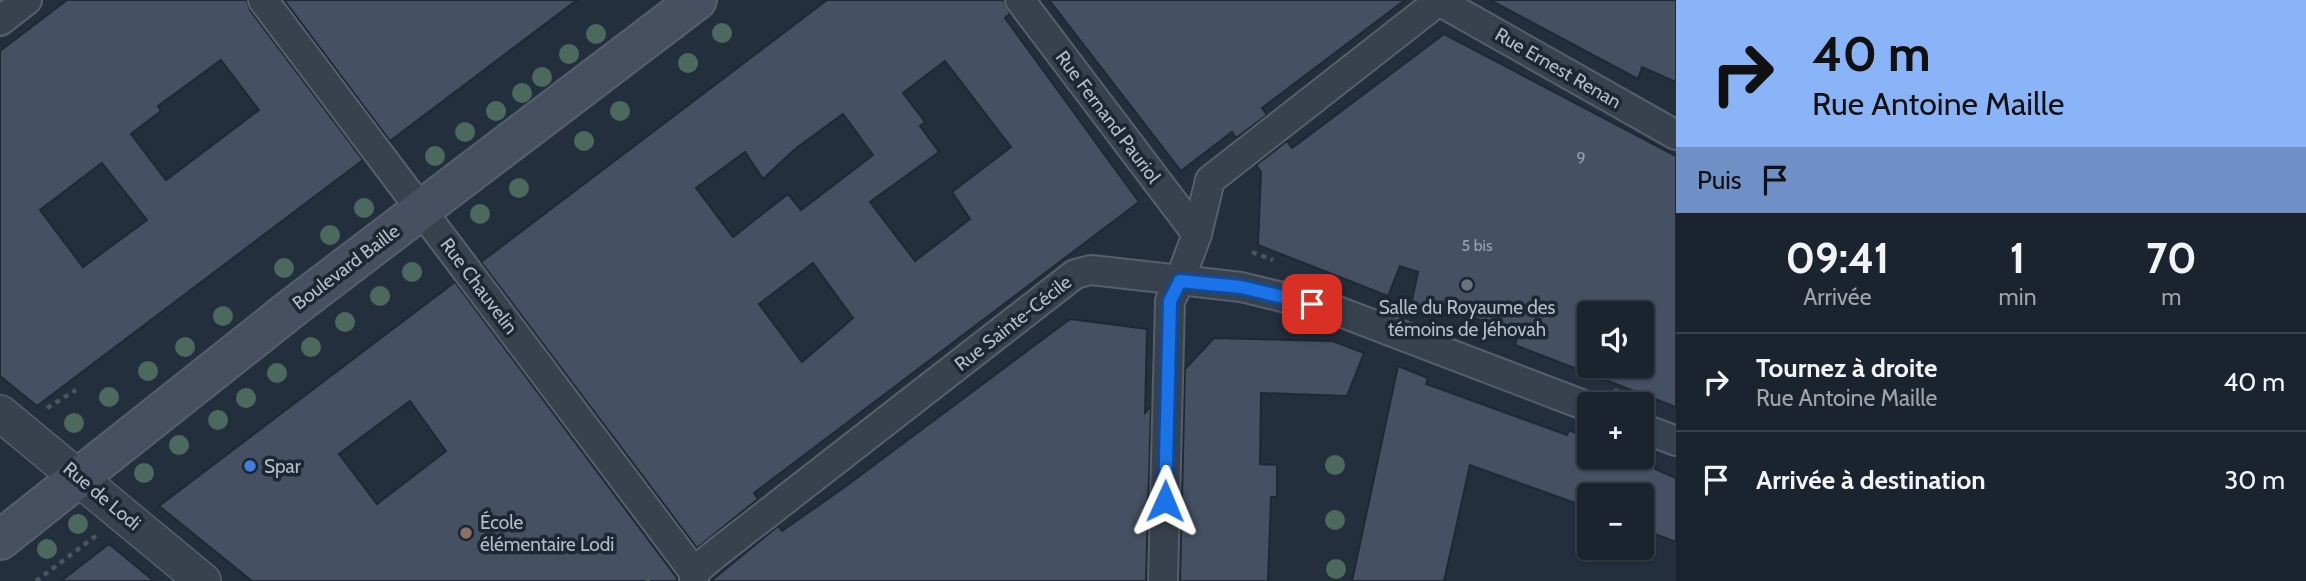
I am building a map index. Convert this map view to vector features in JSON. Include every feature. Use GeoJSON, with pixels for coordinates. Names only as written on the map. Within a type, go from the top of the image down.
{"type":"FeatureCollection","features":[{"type":"Feature","properties":{"kind":"main road","name":"Boulevard Baille"},"geometry":{"type":"LineString","coordinates":[[0,540],[82,478],[296,305],[697,0]]}},
{"type":"Feature","properties":{"kind":"street"},"geometry":{"type":"LineString","coordinates":[[0,21],[27,0]]}},
{"type":"Feature","properties":{"kind":"street","name":"Rue Chauvelin"},"geometry":{"type":"LineString","coordinates":[[263,0],[694,577]]}},
{"type":"Feature","properties":{"kind":"street","name":"Rue Fernand Pauriol"},"geometry":{"type":"LineString","coordinates":[[1020,0],[1197,234]]}},
{"type":"Feature","properties":{"kind":"street"},"geometry":{"type":"LineString","coordinates":[[1163,581],[1170,301],[1197,234],[1210,180],[1440,0]]}},
{"type":"Feature","properties":{"kind":"street","name":"Rue Ernest Renan"},"geometry":{"type":"LineString","coordinates":[[1440,0],[1676,135]]}},
{"type":"Feature","properties":{"kind":"street","name":"Rue Sainte-Cécile"},"geometry":{"type":"LineString","coordinates":[[694,577],[1075,274],[1091,270],[1241,287],[1335,310],[1577,402]]}},
{"type":"Feature","properties":{"kind":"street","name":"Rue de Lodi"},"geometry":{"type":"LineString","coordinates":[[0,413],[82,478],[203,581]]}},
{"type":"Feature","properties":{"kind":"street"},"geometry":{"type":"LineString","coordinates":[[1654,433],[1676,441]]}},
{"type":"Feature","properties":{"kind":"path"},"geometry":{"type":"LineString","coordinates":[[43,411],[76,390]]}},
{"type":"Feature","properties":{"kind":"path"},"geometry":{"type":"LineString","coordinates":[[36,581],[102,531]]}},
{"type":"Feature","properties":{"kind":"building"},"geometry":{"type":"Polygon","coordinates":[[[67,0],[247,0],[250,10],[363,160],[37,406],[0,376],[0,51],[67,0]],[[221,60],[158,106],[161,111],[131,134],[166,180],[259,110],[221,60]],[[102,163],[40,210],[83,267],[147,220],[102,163]]]}},
{"type":"Feature","properties":{"kind":"building"},"geometry":{"type":"Polygon","coordinates":[[[284,0],[577,0],[390,141],[284,0]]]}},
{"type":"Feature","properties":{"kind":"building"},"geometry":{"type":"Polygon","coordinates":[[[827,0],[1004,0],[1010,14],[1005,18],[1139,202],[754,493],[758,499],[697,548],[481,262],[827,0]],[[945,61],[903,93],[925,122],[920,126],[939,152],[870,202],[915,261],[970,219],[952,192],[1011,147],[945,61]],[[843,114],[795,149],[763,179],[745,152],[696,188],[733,237],[788,194],[801,210],[873,155],[843,114]],[[813,263],[759,304],[802,362],[853,318],[813,263]]]}},
{"type":"Feature","properties":{"kind":"building"},"geometry":{"type":"Polygon","coordinates":[[[1049,0],[1405,0],[1262,108],[1267,115],[1236,138],[1232,132],[1181,171],[1049,0]]]}},
{"type":"Feature","properties":{"kind":"building"},"geometry":{"type":"Polygon","coordinates":[[[1490,0],[1676,0],[1676,82],[1642,67],[1638,79],[1490,0]]]}},
{"type":"Feature","properties":{"kind":"building"},"geometry":{"type":"Polygon","coordinates":[[[1444,34],[1676,156],[1676,407],[1654,399],[1654,392],[1637,392],[1601,378],[1654,378],[1654,301],[1577,301],[1577,369],[1515,345],[1518,335],[1439,304],[1433,313],[1411,305],[1418,272],[1400,266],[1388,296],[1258,245],[1261,172],[1256,165],[1287,141],[1292,148],[1444,34]]]}},
{"type":"Feature","properties":{"kind":"building"},"geometry":{"type":"Polygon","coordinates":[[[455,282],[677,581],[252,581],[159,506],[455,282]],[[410,401],[339,454],[377,504],[446,451],[410,401]]]}},
{"type":"Feature","properties":{"kind":"building"},"geometry":{"type":"Polygon","coordinates":[[[1070,319],[1147,329],[1145,413],[1151,406],[1146,581],[711,581],[778,526],[782,531],[842,489],[1070,319]]]}},
{"type":"Feature","properties":{"kind":"building"},"geometry":{"type":"Polygon","coordinates":[[[1214,338],[1333,341],[1364,353],[1347,396],[1261,393],[1260,464],[1277,465],[1277,497],[1271,497],[1268,581],[1180,581],[1185,369],[1214,338]]]}},
{"type":"Feature","properties":{"kind":"building"},"geometry":{"type":"Polygon","coordinates":[[[1398,366],[1428,378],[1426,384],[1567,435],[1569,430],[1577,434],[1577,469],[1654,469],[1654,464],[1657,465],[1655,469],[1676,478],[1676,542],[1654,534],[1654,483],[1577,483],[1577,504],[1470,465],[1444,581],[1352,581],[1398,366]]]}},
{"type":"Feature","properties":{"kind":"building"},"geometry":{"type":"Polygon","coordinates":[[[109,544],[154,581],[61,581],[109,544]]]}},
{"type":"Feature","properties":{"kind":"place","name":"Salle du Royaume des témoins de Jéhovah"},"geometry":{"type":"Point","coordinates":[1467,285]}},
{"type":"Feature","properties":{"kind":"place","name":"Spar"},"geometry":{"type":"Point","coordinates":[250,466]}},
{"type":"Feature","properties":{"kind":"place","name":"École élémentaire Lodi"},"geometry":{"type":"Point","coordinates":[466,533]}},
{"type":"Feature","properties":{"kind":"route"},"geometry":{"type":"LineString","coordinates":[[1165,501],[1170,301],[1180,281],[1241,287],[1312,304]]}}]}
